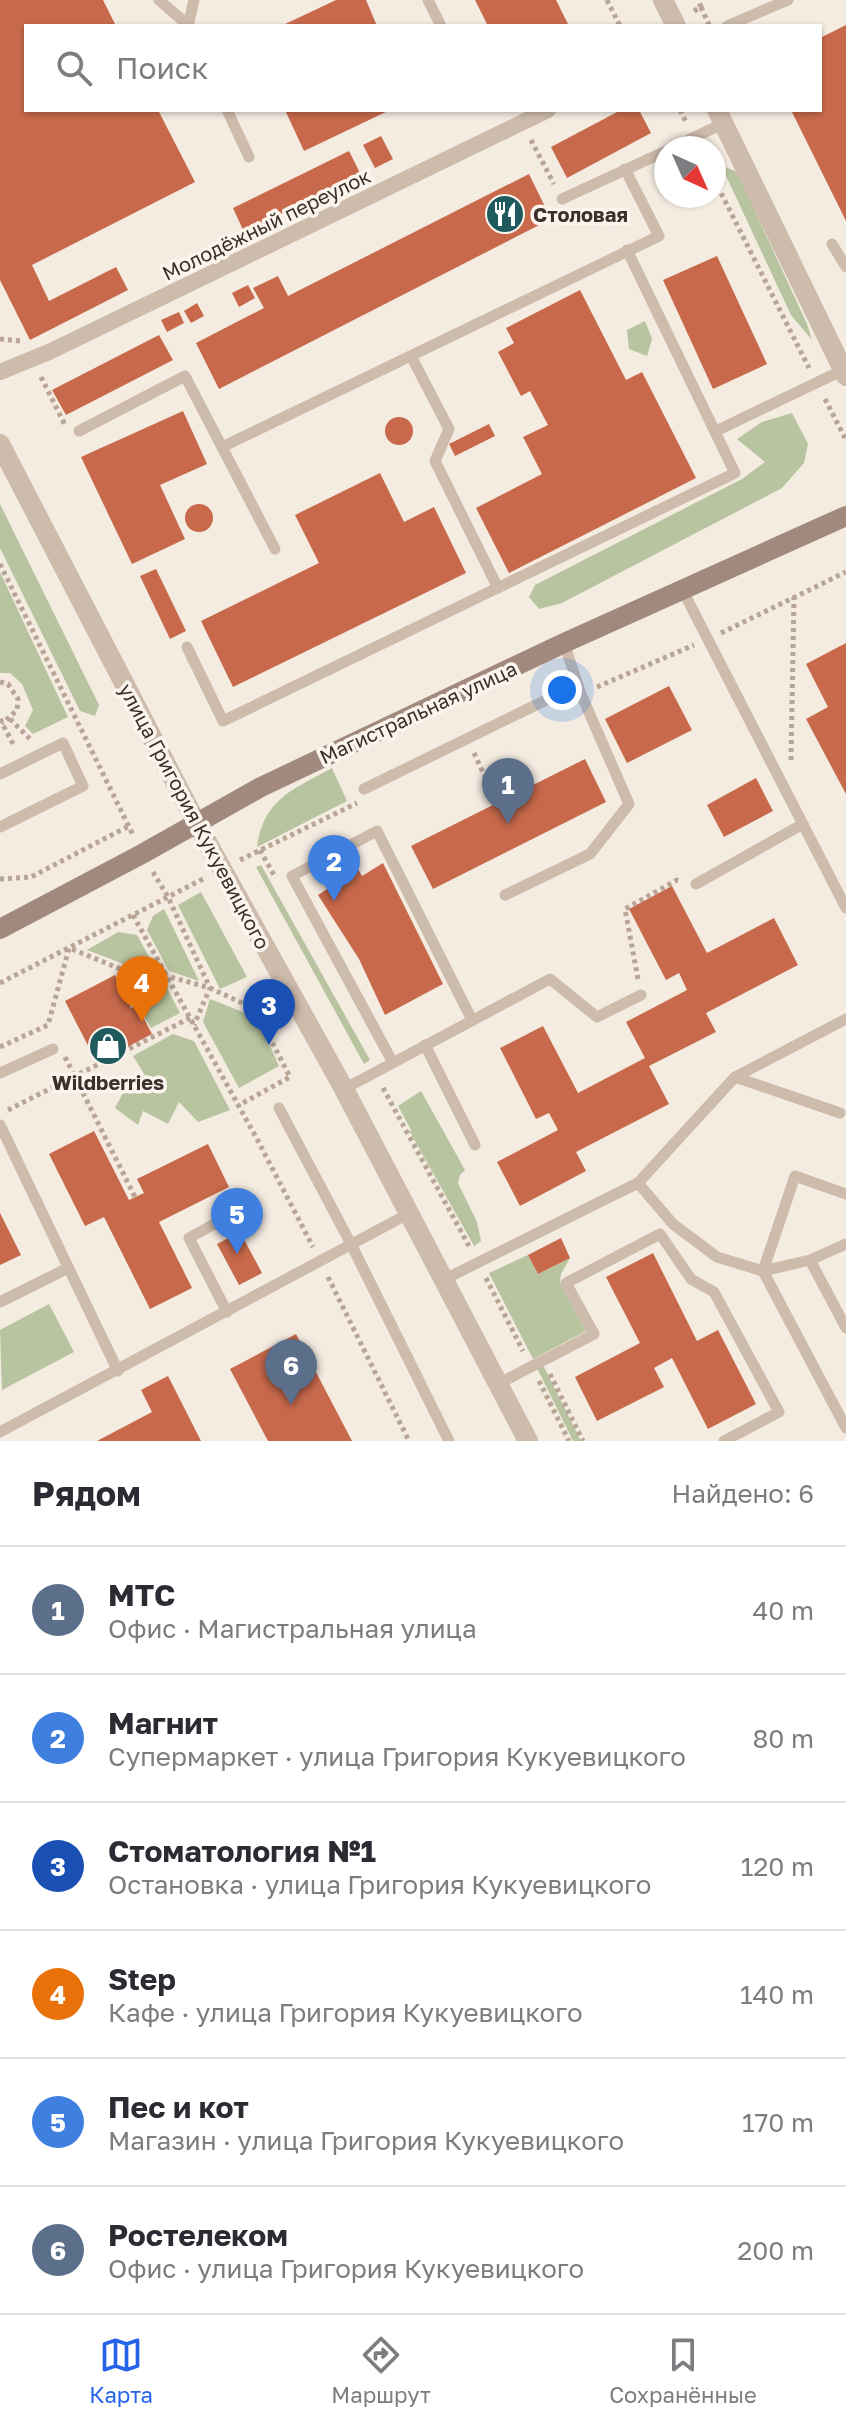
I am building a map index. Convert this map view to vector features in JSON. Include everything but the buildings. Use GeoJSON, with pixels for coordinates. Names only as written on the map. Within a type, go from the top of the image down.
{"type":"FeatureCollection","features":[{"type":"Feature","properties":{"kind":"main road","name":"Магистральная улица"},"geometry":{"type":"LineString","coordinates":[[2,924],[142,854],[261,787],[564,643],[846,516]]}},
{"type":"Feature","properties":{"kind":"street"},"geometry":{"type":"LineString","coordinates":[[663,0],[675,24]]}},
{"type":"Feature","properties":{"kind":"street","name":"Молодёжный переулок"},"geometry":{"type":"LineString","coordinates":[[0,372],[544,112]]}},
{"type":"Feature","properties":{"kind":"street"},"geometry":{"type":"LineString","coordinates":[[720,117],[844,373]]}},
{"type":"Feature","properties":{"kind":"street","name":"улица Григория Кукуевицкого"},"geometry":{"type":"LineString","coordinates":[[0,444],[197,824],[344,1089],[528,1441]]}},
{"type":"Feature","properties":{"kind":"lane"},"geometry":{"type":"LineString","coordinates":[[159,0],[187,24]]}},
{"type":"Feature","properties":{"kind":"lane"},"geometry":{"type":"LineString","coordinates":[[188,24],[194,0]]}},
{"type":"Feature","properties":{"kind":"lane"},"geometry":{"type":"LineString","coordinates":[[428,0],[440,24]]}},
{"type":"Feature","properties":{"kind":"lane"},"geometry":{"type":"LineString","coordinates":[[732,24],[788,0]]}},
{"type":"Feature","properties":{"kind":"lane"},"geometry":{"type":"LineString","coordinates":[[228,112],[249,157]]}},
{"type":"Feature","properties":{"kind":"lane"},"geometry":{"type":"LineString","coordinates":[[691,136],[720,117]]}},
{"type":"Feature","properties":{"kind":"lane"},"geometry":{"type":"LineString","coordinates":[[562,199],[654,156]]}},
{"type":"Feature","properties":{"kind":"lane"},"geometry":{"type":"LineString","coordinates":[[222,447],[659,236],[625,169]]}},
{"type":"Feature","properties":{"kind":"lane"},"geometry":{"type":"LineString","coordinates":[[832,244],[846,267]]}},
{"type":"Feature","properties":{"kind":"lane"},"geometry":{"type":"LineString","coordinates":[[187,647],[223,721],[735,473],[627,250]]}},
{"type":"Feature","properties":{"kind":"lane"},"geometry":{"type":"LineString","coordinates":[[411,356],[449,429],[435,461],[498,588]]}},
{"type":"Feature","properties":{"kind":"lane"},"geometry":{"type":"LineString","coordinates":[[716,431],[816,382],[844,373]]}},
{"type":"Feature","properties":{"kind":"lane"},"geometry":{"type":"LineString","coordinates":[[79,431],[185,376],[275,549]]}},
{"type":"Feature","properties":{"kind":"lane"},"geometry":{"type":"LineString","coordinates":[[683,591],[846,908]]}},
{"type":"Feature","properties":{"kind":"lane"},"geometry":{"type":"LineString","coordinates":[[505,895],[590,854],[629,804],[577,685],[564,643]]}},
{"type":"Feature","properties":{"kind":"lane"},"geometry":{"type":"LineString","coordinates":[[364,789],[577,685]]}},
{"type":"Feature","properties":{"kind":"lane"},"geometry":{"type":"LineString","coordinates":[[0,774],[63,743],[83,786],[0,827]]}},
{"type":"Feature","properties":{"kind":"lane"},"geometry":{"type":"LineString","coordinates":[[696,884],[803,824]]}},
{"type":"Feature","properties":{"kind":"lane"},"geometry":{"type":"LineString","coordinates":[[392,1061],[292,876],[377,831],[472,1020]]}},
{"type":"Feature","properties":{"kind":"lane"},"geometry":{"type":"LineString","coordinates":[[344,1089],[550,979],[597,1017],[641,995]]}},
{"type":"Feature","properties":{"kind":"lane"},"geometry":{"type":"LineString","coordinates":[[443,1280],[638,1183],[735,1077],[846,1019]]}},
{"type":"Feature","properties":{"kind":"lane"},"geometry":{"type":"LineString","coordinates":[[425,1045],[475,1145]]}},
{"type":"Feature","properties":{"kind":"lane"},"geometry":{"type":"LineString","coordinates":[[0,1073],[57,1046]]}},
{"type":"Feature","properties":{"kind":"lane"},"geometry":{"type":"LineString","coordinates":[[735,1077],[840,1113]]}},
{"type":"Feature","properties":{"kind":"lane"},"geometry":{"type":"LineString","coordinates":[[279,1108],[449,1441]]}},
{"type":"Feature","properties":{"kind":"lane"},"geometry":{"type":"LineString","coordinates":[[0,1125],[118,1371]]}},
{"type":"Feature","properties":{"kind":"lane"},"geometry":{"type":"LineString","coordinates":[[846,1194],[795,1176],[763,1271],[846,1428]]}},
{"type":"Feature","properties":{"kind":"lane"},"geometry":{"type":"LineString","coordinates":[[638,1183],[673,1224],[717,1257],[763,1271],[810,1260],[846,1244]]}},
{"type":"Feature","properties":{"kind":"lane"},"geometry":{"type":"LineString","coordinates":[[0,1432],[408,1214]]}},
{"type":"Feature","properties":{"kind":"lane"},"geometry":{"type":"LineString","coordinates":[[225,1218],[189,1238],[227,1312]]}},
{"type":"Feature","properties":{"kind":"lane"},"geometry":{"type":"LineString","coordinates":[[498,1384],[594,1334],[566,1283],[660,1234],[691,1279],[714,1292],[779,1412],[724,1441]]}},
{"type":"Feature","properties":{"kind":"lane"},"geometry":{"type":"LineString","coordinates":[[810,1260],[846,1328]]}},
{"type":"Feature","properties":{"kind":"lane"},"geometry":{"type":"LineString","coordinates":[[0,1302],[68,1268]]}},
{"type":"Feature","properties":{"kind":"path"},"geometry":{"type":"LineString","coordinates":[[607,0],[619,24]]}},
{"type":"Feature","properties":{"kind":"path"},"geometry":{"type":"LineString","coordinates":[[701,7],[709,24]]}},
{"type":"Feature","properties":{"kind":"path"},"geometry":{"type":"LineString","coordinates":[[536,149],[552,179]]}},
{"type":"Feature","properties":{"kind":"path"},"geometry":{"type":"LineString","coordinates":[[726,203],[846,440]]}},
{"type":"Feature","properties":{"kind":"path"},"geometry":{"type":"LineString","coordinates":[[32,358],[71,436],[79,431]]}},
{"type":"Feature","properties":{"kind":"path"},"geometry":{"type":"LineString","coordinates":[[0,564],[142,854],[168,897],[210,988],[194,1026]]}},
{"type":"Feature","properties":{"kind":"path"},"geometry":{"type":"LineString","coordinates":[[783,783],[790,779],[794,597]]}},
{"type":"Feature","properties":{"kind":"path"},"geometry":{"type":"LineString","coordinates":[[0,682],[8,684],[18,699],[17,710],[10,719],[1,722],[14,746]]}},
{"type":"Feature","properties":{"kind":"path"},"geometry":{"type":"LineString","coordinates":[[10,719],[30,739]]}},
{"type":"Feature","properties":{"kind":"path"},"geometry":{"type":"LineString","coordinates":[[472,749],[497,803]]}},
{"type":"Feature","properties":{"kind":"path"},"geometry":{"type":"LineString","coordinates":[[0,879],[31,877],[129,826]]}},
{"type":"Feature","properties":{"kind":"path"},"geometry":{"type":"LineString","coordinates":[[641,995],[625,909],[677,880],[696,884]]}},
{"type":"Feature","properties":{"kind":"path"},"geometry":{"type":"LineString","coordinates":[[133,915],[239,1105],[409,1441]]}},
{"type":"Feature","properties":{"kind":"path"},"geometry":{"type":"LineString","coordinates":[[135,1197],[48,1025],[69,948],[133,974],[167,976],[210,988],[255,1009],[290,1077],[239,1105]]}},
{"type":"Feature","properties":{"kind":"path"},"geometry":{"type":"LineString","coordinates":[[0,1114],[190,1018]]}},
{"type":"Feature","properties":{"kind":"path"},"geometry":{"type":"LineString","coordinates":[[0,1047],[48,1025]]}},
{"type":"Feature","properties":{"kind":"path"},"geometry":{"type":"LineString","coordinates":[[374,1071],[479,1264]]}},
{"type":"Feature","properties":{"kind":"path"},"geometry":{"type":"LineString","coordinates":[[543,1360],[583,1441]]}},
{"type":"Feature","properties":{"kind":"green space"},"geometry":{"type":"Polygon","coordinates":[[[726,167],[737,172],[812,340],[791,315],[726,176],[726,167]]]}},
{"type":"Feature","properties":{"kind":"green space"},"geometry":{"type":"Polygon","coordinates":[[[645,321],[652,339],[647,356],[629,349],[627,330],[645,321]]]}},
{"type":"Feature","properties":{"kind":"green space"},"geometry":{"type":"Polygon","coordinates":[[[792,413],[808,444],[804,463],[782,488],[562,603],[539,609],[529,597],[535,585],[742,479],[765,462],[737,439],[762,422],[792,413]]]}},
{"type":"Feature","properties":{"kind":"green space"},"geometry":{"type":"Polygon","coordinates":[[[0,504],[99,705],[95,716],[80,711],[0,548],[0,504]]]}},
{"type":"Feature","properties":{"kind":"green space"},"geometry":{"type":"Polygon","coordinates":[[[0,572],[68,717],[33,734],[25,726],[33,710],[22,684],[10,673],[0,673],[0,572]]]}},
{"type":"Feature","properties":{"kind":"green space"},"geometry":{"type":"Polygon","coordinates":[[[332,768],[347,801],[257,847],[260,831],[273,806],[282,797],[332,768]]]}},
{"type":"Feature","properties":{"kind":"green space"},"geometry":{"type":"Polygon","coordinates":[[[261,865],[370,1060],[364,1064],[256,867],[261,865]]]}},
{"type":"Feature","properties":{"kind":"green space"},"geometry":{"type":"Polygon","coordinates":[[[201,892],[247,977],[220,989],[178,905],[201,892]]]}},
{"type":"Feature","properties":{"kind":"green space"},"geometry":{"type":"Polygon","coordinates":[[[164,909],[199,981],[169,971],[147,930],[153,916],[164,909]]]}},
{"type":"Feature","properties":{"kind":"green space"},"geometry":{"type":"Polygon","coordinates":[[[118,932],[137,935],[152,962],[144,968],[129,966],[87,950],[118,932]]]}},
{"type":"Feature","properties":{"kind":"green space"},"geometry":{"type":"Polygon","coordinates":[[[150,977],[164,982],[180,1013],[151,1028],[131,996],[131,986],[150,977]]]}},
{"type":"Feature","properties":{"kind":"green space"},"geometry":{"type":"Polygon","coordinates":[[[210,999],[253,1016],[279,1066],[239,1088],[203,1022],[210,999]]]}},
{"type":"Feature","properties":{"kind":"green space"},"geometry":{"type":"Polygon","coordinates":[[[173,1034],[194,1041],[230,1110],[198,1122],[179,1102],[168,1124],[143,1111],[138,1125],[115,1108],[126,1087],[146,1077],[133,1056],[173,1034]]]}},
{"type":"Feature","properties":{"kind":"green space"},"geometry":{"type":"Polygon","coordinates":[[[421,1091],[465,1170],[458,1183],[477,1222],[481,1241],[474,1246],[398,1106],[421,1091]]]}},
{"type":"Feature","properties":{"kind":"green space"},"geometry":{"type":"Polygon","coordinates":[[[528,1255],[538,1274],[570,1258],[560,1282],[586,1331],[533,1359],[489,1273],[528,1255]]]}},
{"type":"Feature","properties":{"kind":"green space"},"geometry":{"type":"Polygon","coordinates":[[[49,1304],[74,1352],[2,1390],[0,1330],[49,1304]]]}},
{"type":"Feature","properties":{"kind":"green space"},"geometry":{"type":"Polygon","coordinates":[[[543,1365],[581,1441],[573,1441],[537,1368],[543,1365]]]}},
{"type":"Feature","properties":{"kind":"place","name":"Столовая"},"geometry":{"type":"Point","coordinates":[505,214]}},
{"type":"Feature","properties":{"kind":"place","name":"МТС"},"geometry":{"type":"Point","coordinates":[508,824]}},
{"type":"Feature","properties":{"kind":"place","name":"Магнит"},"geometry":{"type":"Point","coordinates":[334,901]}},
{"type":"Feature","properties":{"kind":"place","name":"Step"},"geometry":{"type":"Point","coordinates":[142,1022]}},
{"type":"Feature","properties":{"kind":"place","name":"Стоматология №1"},"geometry":{"type":"Point","coordinates":[269,1045]}},
{"type":"Feature","properties":{"kind":"place","name":"Wildberries"},"geometry":{"type":"Point","coordinates":[108,1046]}},
{"type":"Feature","properties":{"kind":"place","name":"Пес и кот"},"geometry":{"type":"Point","coordinates":[237,1254]}},
{"type":"Feature","properties":{"kind":"place","name":"Ростелеком"},"geometry":{"type":"Point","coordinates":[291,1405]}}]}
